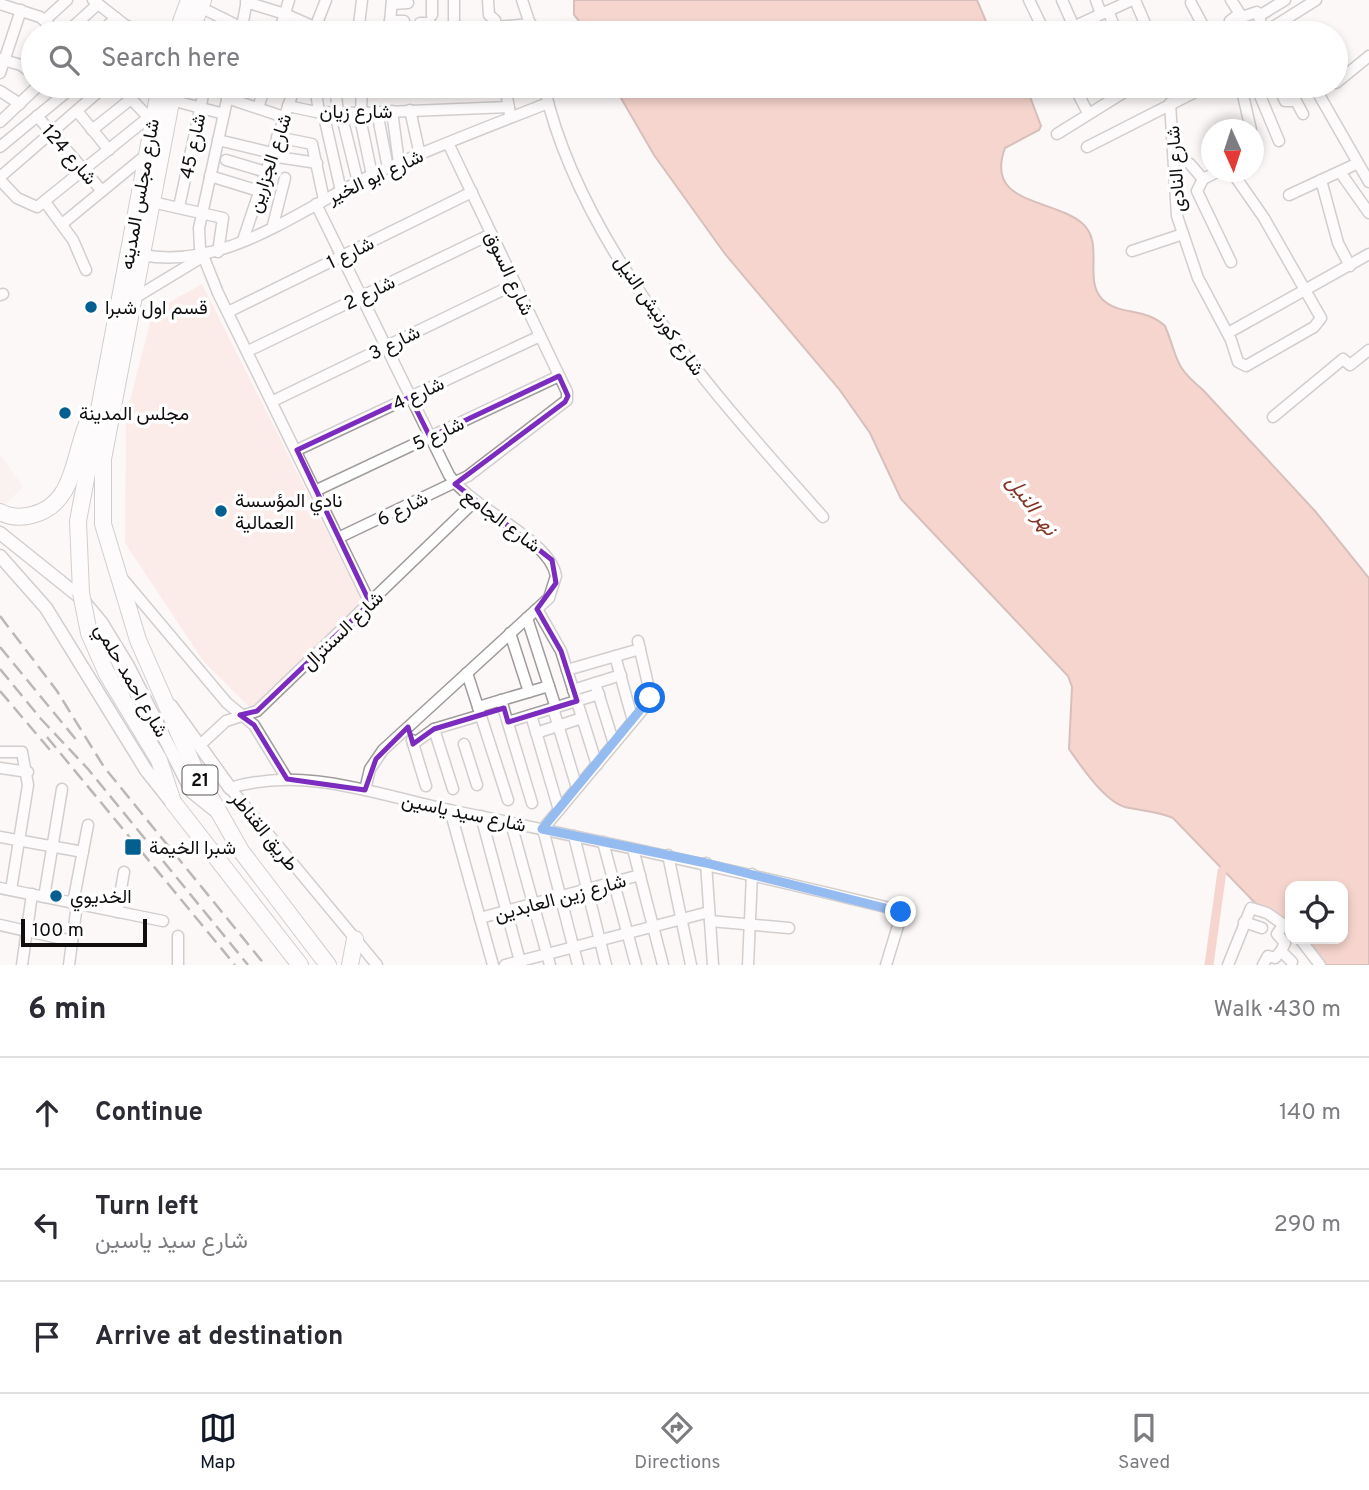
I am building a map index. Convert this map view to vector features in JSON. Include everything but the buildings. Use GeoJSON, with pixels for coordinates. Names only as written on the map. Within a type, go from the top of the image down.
{"type":"FeatureCollection","features":[{"type":"Feature","properties":{"kind":"highway"},"geometry":{"type":"LineString","coordinates":[[185,21],[197,2]]}},
{"type":"Feature","properties":{"kind":"highway"},"geometry":{"type":"LineString","coordinates":[[193,21],[197,2]]}},
{"type":"Feature","properties":{"kind":"highway","name":"شارع مجلس المدينه"},"geometry":{"type":"LineString","coordinates":[[156,98],[150,118],[146,155],[78,521],[81,593],[89,633],[107,674],[159,760],[173,803]]}},
{"type":"Feature","properties":{"kind":"highway","name":"شارع مجلس المدينه"},"geometry":{"type":"LineString","coordinates":[[115,571],[103,524],[101,481],[172,98]]}},
{"type":"Feature","properties":{"kind":"highway"},"geometry":{"type":"LineString","coordinates":[[0,512],[26,517],[37,514],[57,501],[70,481],[85,426],[100,403]]}},
{"type":"Feature","properties":{"kind":"highway","name":"21"},"geometry":{"type":"LineString","coordinates":[[115,571],[125,606],[159,692],[217,812],[268,888],[328,965]]}},
{"type":"Feature","properties":{"kind":"highway","name":"21"},"geometry":{"type":"LineString","coordinates":[[173,803],[300,965]]}},
{"type":"Feature","properties":{"kind":"highway"},"geometry":{"type":"LineString","coordinates":[[349,965],[355,939]]}},
{"type":"Feature","properties":{"kind":"main road","name":"شارع احمد حلمي"},"geometry":{"type":"LineString","coordinates":[[0,533],[81,598],[100,622],[128,666],[192,792],[217,812]]}},
{"type":"Feature","properties":{"kind":"main road","name":"شارع احمد حلمي"},"geometry":{"type":"LineString","coordinates":[[0,556],[46,608],[146,770],[173,803]]}},
{"type":"Feature","properties":{"kind":"main road","name":"طريق القناطر"},"geometry":{"type":"LineString","coordinates":[[159,692],[230,788]]}},
{"type":"Feature","properties":{"kind":"street"},"geometry":{"type":"LineString","coordinates":[[0,4],[25,7],[45,20],[67,0]]}},
{"type":"Feature","properties":{"kind":"street"},"geometry":{"type":"LineString","coordinates":[[283,21],[289,0]]}},
{"type":"Feature","properties":{"kind":"street"},"geometry":{"type":"LineString","coordinates":[[318,21],[326,0]]}},
{"type":"Feature","properties":{"kind":"street"},"geometry":{"type":"LineString","coordinates":[[359,21],[362,0]]}},
{"type":"Feature","properties":{"kind":"street"},"geometry":{"type":"LineString","coordinates":[[432,0],[440,19]]}},
{"type":"Feature","properties":{"kind":"street"},"geometry":{"type":"LineString","coordinates":[[430,21],[440,19],[454,0]]}},
{"type":"Feature","properties":{"kind":"street"},"geometry":{"type":"LineString","coordinates":[[488,0],[492,21]]}},
{"type":"Feature","properties":{"kind":"street"},"geometry":{"type":"LineString","coordinates":[[522,0],[530,21]]}},
{"type":"Feature","properties":{"kind":"street"},"geometry":{"type":"LineString","coordinates":[[1029,0],[1039,21]]}},
{"type":"Feature","properties":{"kind":"street"},"geometry":{"type":"LineString","coordinates":[[1062,0],[1071,21]]}},
{"type":"Feature","properties":{"kind":"street"},"geometry":{"type":"LineString","coordinates":[[1096,0],[1107,10]]}},
{"type":"Feature","properties":{"kind":"street"},"geometry":{"type":"LineString","coordinates":[[1086,21],[1133,0],[1143,21]]}},
{"type":"Feature","properties":{"kind":"street"},"geometry":{"type":"LineString","coordinates":[[1231,0],[1239,14],[1246,17],[1285,0]]}},
{"type":"Feature","properties":{"kind":"street"},"geometry":{"type":"LineString","coordinates":[[1252,0],[1261,21]]}},
{"type":"Feature","properties":{"kind":"street"},"geometry":{"type":"LineString","coordinates":[[1284,21],[1316,0]]}},
{"type":"Feature","properties":{"kind":"street"},"geometry":{"type":"LineString","coordinates":[[243,21],[246,1],[298,21]]}},
{"type":"Feature","properties":{"kind":"street"},"geometry":{"type":"LineString","coordinates":[[78,21],[96,2],[119,21]]}},
{"type":"Feature","properties":{"kind":"street"},"geometry":{"type":"LineString","coordinates":[[197,2],[227,21]]}},
{"type":"Feature","properties":{"kind":"street"},"geometry":{"type":"LineString","coordinates":[[390,21],[392,2],[408,3]]}},
{"type":"Feature","properties":{"kind":"street"},"geometry":{"type":"LineString","coordinates":[[1191,3],[1201,21]]}},
{"type":"Feature","properties":{"kind":"street"},"geometry":{"type":"LineString","coordinates":[[0,73],[2,60],[25,7]]}},
{"type":"Feature","properties":{"kind":"street"},"geometry":{"type":"LineString","coordinates":[[1230,21],[1239,14]]}},
{"type":"Feature","properties":{"kind":"street"},"geometry":{"type":"LineString","coordinates":[[113,21],[116,18]]}},
{"type":"Feature","properties":{"kind":"street"},"geometry":{"type":"LineString","coordinates":[[0,34],[12,37]]}},
{"type":"Feature","properties":{"kind":"street"},"geometry":{"type":"LineString","coordinates":[[1348,73],[1369,56]]}},
{"type":"Feature","properties":{"kind":"street"},"geometry":{"type":"LineString","coordinates":[[2,60],[21,65]]}},
{"type":"Feature","properties":{"kind":"street"},"geometry":{"type":"LineString","coordinates":[[0,91],[20,104]]}},
{"type":"Feature","properties":{"kind":"street"},"geometry":{"type":"LineString","coordinates":[[0,121],[26,98]]}},
{"type":"Feature","properties":{"kind":"street"},"geometry":{"type":"LineString","coordinates":[[0,147],[59,98]]}},
{"type":"Feature","properties":{"kind":"street"},"geometry":{"type":"LineString","coordinates":[[92,98],[0,179],[17,198],[34,207],[45,202],[150,118],[131,99],[92,130]]}},
{"type":"Feature","properties":{"kind":"street"},"geometry":{"type":"LineString","coordinates":[[183,98],[200,107],[224,114]]}},
{"type":"Feature","properties":{"kind":"street","name":"شارع 45"},"geometry":{"type":"LineString","coordinates":[[179,207],[202,98]]}},
{"type":"Feature","properties":{"kind":"street"},"geometry":{"type":"LineString","coordinates":[[227,98],[201,211],[198,239],[210,276],[370,603]]}},
{"type":"Feature","properties":{"kind":"street","name":"شارع زيان"},"geometry":{"type":"LineString","coordinates":[[239,98],[258,108],[286,111],[360,113],[476,107],[510,113]]}},
{"type":"Feature","properties":{"kind":"street"},"geometry":{"type":"LineString","coordinates":[[258,108],[261,98]]}},
{"type":"Feature","properties":{"kind":"street","name":"شارع الجزارين"},"geometry":{"type":"LineString","coordinates":[[243,240],[291,98]]}},
{"type":"Feature","properties":{"kind":"street"},"geometry":{"type":"LineString","coordinates":[[318,98],[341,191]]}},
{"type":"Feature","properties":{"kind":"street"},"geometry":{"type":"LineString","coordinates":[[337,98],[358,182]]}},
{"type":"Feature","properties":{"kind":"street"},"geometry":{"type":"LineString","coordinates":[[361,98],[360,113],[372,175]]}},
{"type":"Feature","properties":{"kind":"street"},"geometry":{"type":"LineString","coordinates":[[507,98],[510,113]]}},
{"type":"Feature","properties":{"kind":"street","name":"شارع كورنيش النيل"},"geometry":{"type":"LineString","coordinates":[[547,98],[573,171],[639,290],[720,398],[822,517]]}},
{"type":"Feature","properties":{"kind":"street"},"geometry":{"type":"LineString","coordinates":[[1077,98],[1087,113]]}},
{"type":"Feature","properties":{"kind":"street"},"geometry":{"type":"LineString","coordinates":[[1057,134],[1111,98]]}},
{"type":"Feature","properties":{"kind":"street"},"geometry":{"type":"LineString","coordinates":[[1087,147],[1180,98]]}},
{"type":"Feature","properties":{"kind":"street"},"geometry":{"type":"LineString","coordinates":[[1244,98],[1248,119]]}},
{"type":"Feature","properties":{"kind":"street"},"geometry":{"type":"LineString","coordinates":[[1261,98],[1279,141]]}},
{"type":"Feature","properties":{"kind":"street"},"geometry":{"type":"LineString","coordinates":[[1284,98],[1285,101],[1296,102],[1303,114]]}},
{"type":"Feature","properties":{"kind":"street"},"geometry":{"type":"LineString","coordinates":[[1322,98],[1356,164],[1369,182]]}},
{"type":"Feature","properties":{"kind":"street","name":"شارع ابو الخير"},"geometry":{"type":"LineString","coordinates":[[142,255],[173,259],[218,252],[393,165],[478,131],[510,113],[548,103]]}},
{"type":"Feature","properties":{"kind":"street","name":"شارع النادى"},"geometry":{"type":"LineString","coordinates":[[1170,103],[1175,204],[1183,234],[1198,278],[1228,333],[1240,365],[1250,366],[1318,324],[1320,314],[1306,290]]}},
{"type":"Feature","properties":{"kind":"street"},"geometry":{"type":"LineString","coordinates":[[476,107],[478,131]]}},
{"type":"Feature","properties":{"kind":"street"},"geometry":{"type":"LineString","coordinates":[[411,110],[420,155]]}},
{"type":"Feature","properties":{"kind":"street"},"geometry":{"type":"LineString","coordinates":[[76,111],[109,150]]}},
{"type":"Feature","properties":{"kind":"street"},"geometry":{"type":"LineString","coordinates":[[392,111],[393,165]]}},
{"type":"Feature","properties":{"kind":"street"},"geometry":{"type":"LineString","coordinates":[[377,112],[393,165]]}},
{"type":"Feature","properties":{"kind":"street","name":"شارع 124"},"geometry":{"type":"LineString","coordinates":[[37,116],[102,191]]}},
{"type":"Feature","properties":{"kind":"street"},"geometry":{"type":"LineString","coordinates":[[218,140],[271,155],[317,163],[312,144],[277,137]]}},
{"type":"Feature","properties":{"kind":"street","name":"شارع السوق"},"geometry":{"type":"LineString","coordinates":[[448,143],[559,376],[568,396],[565,402]]}},
{"type":"Feature","properties":{"kind":"street"},"geometry":{"type":"LineString","coordinates":[[62,224],[146,155]]}},
{"type":"Feature","properties":{"kind":"street"},"geometry":{"type":"LineString","coordinates":[[1174,155],[1190,164],[1201,177]]}},
{"type":"Feature","properties":{"kind":"street"},"geometry":{"type":"LineString","coordinates":[[226,160],[266,172]]}},
{"type":"Feature","properties":{"kind":"street","name":"شارع الجامع"},"geometry":{"type":"LineString","coordinates":[[317,163],[320,202],[342,257],[454,483],[552,561],[556,583],[549,598],[376,759],[365,790]]}},
{"type":"Feature","properties":{"kind":"street"},"geometry":{"type":"LineString","coordinates":[[1289,195],[1356,164]]}},
{"type":"Feature","properties":{"kind":"street"},"geometry":{"type":"LineString","coordinates":[[1340,172],[1369,213]]}},
{"type":"Feature","properties":{"kind":"street"},"geometry":{"type":"LineString","coordinates":[[210,176],[259,191]]}},
{"type":"Feature","properties":{"kind":"street"},"geometry":{"type":"LineString","coordinates":[[273,226],[285,178]]}},
{"type":"Feature","properties":{"kind":"street"},"geometry":{"type":"LineString","coordinates":[[1321,180],[1338,243],[1350,265]]}},
{"type":"Feature","properties":{"kind":"street"},"geometry":{"type":"LineString","coordinates":[[1202,182],[1197,191],[1231,262]]}},
{"type":"Feature","properties":{"kind":"street"},"geometry":{"type":"LineString","coordinates":[[1238,182],[1306,290]]}},
{"type":"Feature","properties":{"kind":"street","name":"شارع 1"},"geometry":{"type":"LineString","coordinates":[[228,313],[472,192]]}},
{"type":"Feature","properties":{"kind":"street"},"geometry":{"type":"LineString","coordinates":[[45,202],[62,224],[86,270]]}},
{"type":"Feature","properties":{"kind":"street"},"geometry":{"type":"LineString","coordinates":[[152,202],[223,218],[218,252]]}},
{"type":"Feature","properties":{"kind":"street","name":"شارع 2"},"geometry":{"type":"LineString","coordinates":[[247,351],[491,233]]}},
{"type":"Feature","properties":{"kind":"street"},"geometry":{"type":"LineString","coordinates":[[1132,251],[1183,234]]}},
{"type":"Feature","properties":{"kind":"street"},"geometry":{"type":"LineString","coordinates":[[1228,333],[1369,254]]}},
{"type":"Feature","properties":{"kind":"street","name":"شارع ابو الخير"},"geometry":{"type":"LineString","coordinates":[[133,299],[205,256]]}},
{"type":"Feature","properties":{"kind":"street","name":"شارع 3"},"geometry":{"type":"LineString","coordinates":[[273,401],[515,284]]}},
{"type":"Feature","properties":{"kind":"street","name":"شارع 4"},"geometry":{"type":"LineString","coordinates":[[297,450],[540,336]]}},
{"type":"Feature","properties":{"kind":"street"},"geometry":{"type":"LineString","coordinates":[[1273,417],[1343,359],[1350,365],[1369,350]]}},
{"type":"Feature","properties":{"kind":"street","name":"شارع 5"},"geometry":{"type":"LineString","coordinates":[[317,490],[559,376]]}},
{"type":"Feature","properties":{"kind":"street","name":"شارع 6"},"geometry":{"type":"LineString","coordinates":[[340,537],[481,468],[565,402]]}},
{"type":"Feature","properties":{"kind":"street","name":"شارع السنترال"},"geometry":{"type":"LineString","coordinates":[[200,745],[226,721],[257,711],[475,500]]}},
{"type":"Feature","properties":{"kind":"street"},"geometry":{"type":"LineString","coordinates":[[115,571],[240,715],[254,725],[287,779]]}},
{"type":"Feature","properties":{"kind":"street"},"geometry":{"type":"LineString","coordinates":[[537,609],[564,658],[597,765]]}},
{"type":"Feature","properties":{"kind":"street"},"geometry":{"type":"LineString","coordinates":[[527,618],[577,788]]}},
{"type":"Feature","properties":{"kind":"street"},"geometry":{"type":"LineString","coordinates":[[510,633],[529,692]]}},
{"type":"Feature","properties":{"kind":"street"},"geometry":{"type":"LineString","coordinates":[[567,670],[615,656],[639,645],[650,698],[542,829],[578,965]]}},
{"type":"Feature","properties":{"kind":"street"},"geometry":{"type":"LineString","coordinates":[[615,656],[633,721]]}},
{"type":"Feature","properties":{"kind":"street"},"geometry":{"type":"LineString","coordinates":[[542,665],[564,658]]}},
{"type":"Feature","properties":{"kind":"street"},"geometry":{"type":"LineString","coordinates":[[467,673],[508,800]]}},
{"type":"Feature","properties":{"kind":"street"},"geometry":{"type":"LineString","coordinates":[[508,722],[554,708],[575,695],[597,688],[621,675]]}},
{"type":"Feature","properties":{"kind":"street"},"geometry":{"type":"LineString","coordinates":[[413,744],[433,729],[502,700],[549,686]]}},
{"type":"Feature","properties":{"kind":"street"},"geometry":{"type":"LineString","coordinates":[[597,688],[614,744]]}},
{"type":"Feature","properties":{"kind":"street"},"geometry":{"type":"LineString","coordinates":[[502,700],[532,803]]}},
{"type":"Feature","properties":{"kind":"street"},"geometry":{"type":"LineString","coordinates":[[531,715],[559,810]]}},
{"type":"Feature","properties":{"kind":"street"},"geometry":{"type":"LineString","coordinates":[[536,733],[582,718]]}},
{"type":"Feature","properties":{"kind":"street"},"geometry":{"type":"LineString","coordinates":[[408,727],[426,786]]}},
{"type":"Feature","properties":{"kind":"street"},"geometry":{"type":"LineString","coordinates":[[433,729],[453,789]]}},
{"type":"Feature","properties":{"kind":"street"},"geometry":{"type":"LineString","coordinates":[[464,744],[477,785]]}},
{"type":"Feature","properties":{"kind":"street"},"geometry":{"type":"LineString","coordinates":[[0,752],[22,752],[28,772],[18,840],[6,889],[163,920]]}},
{"type":"Feature","properties":{"kind":"street"},"geometry":{"type":"LineString","coordinates":[[469,759],[518,757]]}},
{"type":"Feature","properties":{"kind":"street"},"geometry":{"type":"LineString","coordinates":[[522,770],[545,763]]}},
{"type":"Feature","properties":{"kind":"street"},"geometry":{"type":"LineString","coordinates":[[0,768],[28,772]]}},
{"type":"Feature","properties":{"kind":"street","name":"شارع سيد ياسين"},"geometry":{"type":"LineString","coordinates":[[230,788],[287,779],[365,790],[481,817],[706,863],[901,912],[886,965]]}},
{"type":"Feature","properties":{"kind":"street","name":"طريق القناطر"},"geometry":{"type":"LineString","coordinates":[[230,788],[377,965]]}},
{"type":"Feature","properties":{"kind":"street"},"geometry":{"type":"LineString","coordinates":[[22,965],[27,931],[52,846],[62,789]]}},
{"type":"Feature","properties":{"kind":"street"},"geometry":{"type":"LineString","coordinates":[[450,810],[493,965]]}},
{"type":"Feature","properties":{"kind":"street"},"geometry":{"type":"LineString","coordinates":[[481,817],[521,963]]}},
{"type":"Feature","properties":{"kind":"street"},"geometry":{"type":"LineString","coordinates":[[511,822],[548,959]]}},
{"type":"Feature","properties":{"kind":"street"},"geometry":{"type":"LineString","coordinates":[[69,965],[75,903],[88,825]]}},
{"type":"Feature","properties":{"kind":"street"},"geometry":{"type":"LineString","coordinates":[[0,836],[83,852]]}},
{"type":"Feature","properties":{"kind":"street"},"geometry":{"type":"LineString","coordinates":[[574,836],[606,965]]}},
{"type":"Feature","properties":{"kind":"street"},"geometry":{"type":"LineString","coordinates":[[603,842],[636,965]]}},
{"type":"Feature","properties":{"kind":"street"},"geometry":{"type":"LineString","coordinates":[[633,849],[663,965]]}},
{"type":"Feature","properties":{"kind":"street"},"geometry":{"type":"LineString","coordinates":[[668,856],[691,965]]}},
{"type":"Feature","properties":{"kind":"street"},"geometry":{"type":"LineString","coordinates":[[706,863],[713,965]]}},
{"type":"Feature","properties":{"kind":"street"},"geometry":{"type":"LineString","coordinates":[[117,912],[124,872]]}},
{"type":"Feature","properties":{"kind":"street"},"geometry":{"type":"LineString","coordinates":[[748,965],[752,874]]}},
{"type":"Feature","properties":{"kind":"street","name":"شارع زين العابدين"},"geometry":{"type":"LineString","coordinates":[[480,918],[640,875]]}},
{"type":"Feature","properties":{"kind":"street"},"geometry":{"type":"LineString","coordinates":[[1243,965],[1229,962],[1251,908],[1285,925]]}},
{"type":"Feature","properties":{"kind":"street"},"geometry":{"type":"LineString","coordinates":[[505,965],[548,959],[573,947],[681,919],[709,916],[789,928]]}},
{"type":"Feature","properties":{"kind":"street"},"geometry":{"type":"LineString","coordinates":[[1244,922],[1262,928]]}},
{"type":"Feature","properties":{"kind":"street"},"geometry":{"type":"LineString","coordinates":[[0,925],[72,941]]}},
{"type":"Feature","properties":{"kind":"street"},"geometry":{"type":"LineString","coordinates":[[1263,965],[1268,956],[1276,957],[1280,951],[1284,943],[1277,934],[1285,928]]}},
{"type":"Feature","properties":{"kind":"street"},"geometry":{"type":"LineString","coordinates":[[178,936],[178,965]]}},
{"type":"Feature","properties":{"kind":"street"},"geometry":{"type":"LineString","coordinates":[[1280,951],[1292,964],[1303,944]]}},
{"type":"Feature","properties":{"kind":"street"},"geometry":{"type":"LineString","coordinates":[[1305,944],[1320,965]]}},
{"type":"Feature","properties":{"kind":"highlighted area"},"geometry":{"type":"Polygon","coordinates":[[[559,376],[568,396],[565,402],[455,484],[552,560],[556,583],[537,609],[561,651],[577,701],[508,722],[504,708],[434,729],[413,744],[408,727],[376,759],[365,790],[287,779],[254,725],[240,715],[257,711],[370,603],[297,450],[410,397],[430,437],[559,376]]]}},
{"type":"Feature","properties":{"kind":"shaded area","name":"نادي المؤسسة العمالية"},"geometry":{"type":"Polygon","coordinates":[[[202,284],[364,605],[251,709],[204,662],[125,543],[126,416],[153,311],[202,284]]]}},
{"type":"Feature","properties":{"kind":"shaded area"},"geometry":{"type":"Polygon","coordinates":[[[0,454],[23,487],[1,509],[0,508],[0,454]]]}},
{"type":"Feature","properties":{"kind":"water"},"geometry":{"type":"Polygon","coordinates":[[[574,0],[977,0],[986,21],[579,21],[574,15],[574,0]]]}},
{"type":"Feature","properties":{"kind":"water","name":"نهر النيل"},"geometry":{"type":"Polygon","coordinates":[[[621,98],[1030,98],[1041,126],[1039,130],[1005,148],[1001,167],[1004,180],[1024,198],[1069,215],[1082,223],[1089,231],[1092,241],[1094,281],[1102,299],[1116,308],[1149,316],[1165,326],[1178,361],[1186,374],[1315,511],[1369,578],[1369,965],[1324,965],[1307,944],[1348,944],[1348,881],[1285,881],[1285,919],[1258,906],[1173,818],[1125,807],[1109,798],[1094,782],[1069,749],[1072,687],[1068,676],[901,499],[870,433],[839,389],[725,254],[654,155],[621,98]]]}},
{"type":"Feature","properties":{"kind":"waterway"},"geometry":{"type":"LineString","coordinates":[[1209,965],[1222,871]]}},
{"type":"Feature","properties":{"kind":"railway"},"geometry":{"type":"LineString","coordinates":[[0,616],[57,691],[104,767],[265,965]]}},
{"type":"Feature","properties":{"kind":"railway"},"geometry":{"type":"LineString","coordinates":[[0,647],[78,742]]}},
{"type":"Feature","properties":{"kind":"railway"},"geometry":{"type":"LineString","coordinates":[[0,669],[41,719],[88,769],[248,965]]}},
{"type":"Feature","properties":{"kind":"railway"},"geometry":{"type":"LineString","coordinates":[[0,691],[50,750]]}},
{"type":"Feature","properties":{"kind":"railway"},"geometry":{"type":"LineString","coordinates":[[47,737],[235,965]]}},
{"type":"Feature","properties":{"kind":"place","name":"قسم اول شبرا"},"geometry":{"type":"Point","coordinates":[91,307]}},
{"type":"Feature","properties":{"kind":"place","name":"مجلس المدينة"},"geometry":{"type":"Point","coordinates":[65,413]}},
{"type":"Feature","properties":{"kind":"place","name":"نادي المؤسسة العمالية"},"geometry":{"type":"Point","coordinates":[221,511]}},
{"type":"Feature","properties":{"kind":"place","name":"شبرا الخيمة"},"geometry":{"type":"Point","coordinates":[133,847]}},
{"type":"Feature","properties":{"kind":"place","name":"الخديوي"},"geometry":{"type":"Point","coordinates":[56,896]}},
{"type":"Feature","properties":{"kind":"route"},"geometry":{"type":"LineString","coordinates":[[650,698],[542,829],[706,863],[901,912]]}}]}
